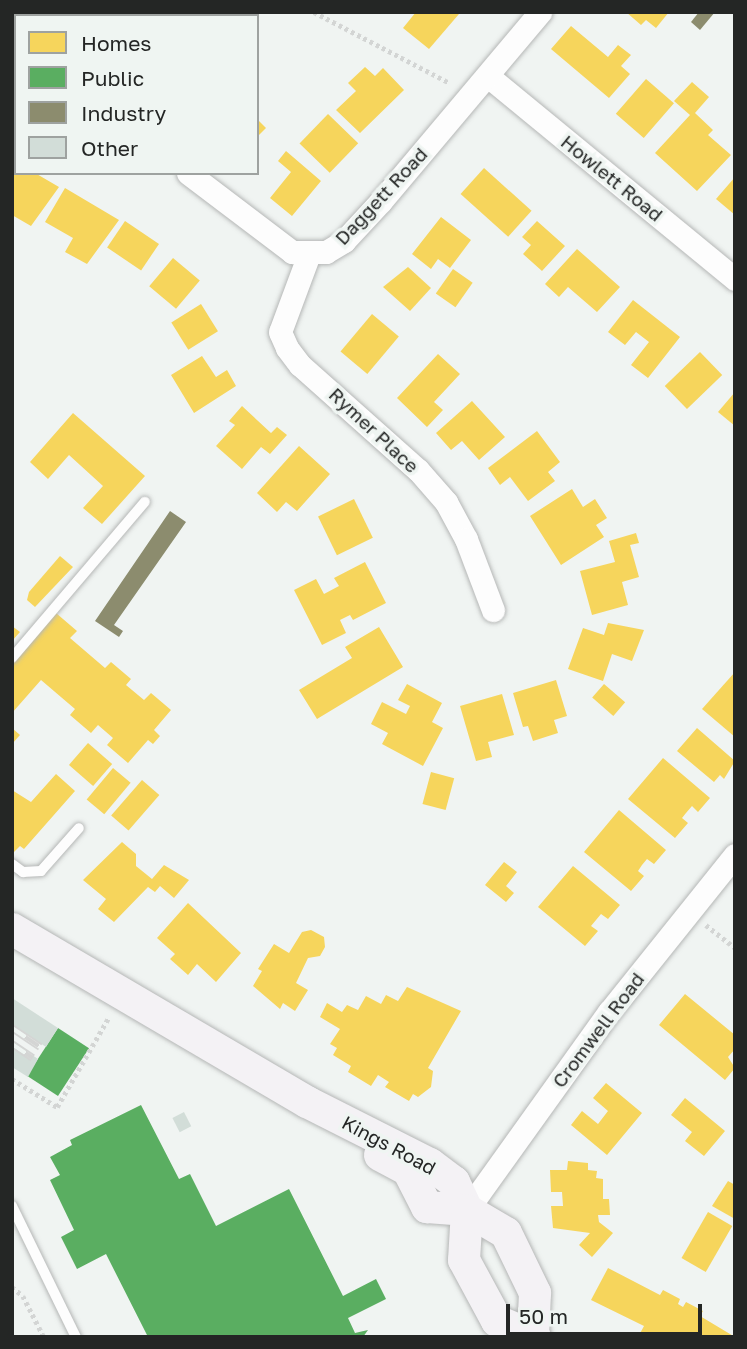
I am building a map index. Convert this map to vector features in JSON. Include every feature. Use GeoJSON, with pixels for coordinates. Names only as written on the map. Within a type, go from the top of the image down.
{"type":"FeatureCollection","features":[{"type":"Feature","properties":{"kind":"street","name":"Daggett Road"},"geometry":{"type":"LineString","coordinates":[[310,254],[344,241],[489,77],[540,12]]}},
{"type":"Feature","properties":{"kind":"street","name":"Howlett Road"},"geometry":{"type":"LineString","coordinates":[[489,77],[735,279]]}},
{"type":"Feature","properties":{"kind":"street"},"geometry":{"type":"LineString","coordinates":[[190,175],[265,235],[292,252],[310,254]]}},
{"type":"Feature","properties":{"kind":"street","name":"Rymer Place"},"geometry":{"type":"LineString","coordinates":[[310,254],[281,332],[287,348],[300,365],[418,470],[446,502],[466,539],[492,610]]}},
{"type":"Feature","properties":{"kind":"street","name":"Cromwell Road"},"geometry":{"type":"LineString","coordinates":[[467,1210],[609,1012],[735,855]]}},
{"type":"Feature","properties":{"kind":"street","name":"Kings Road"},"geometry":{"type":"LineString","coordinates":[[12,929],[174,1032]]}},
{"type":"Feature","properties":{"kind":"street","name":"Kings Road"},"geometry":{"type":"LineString","coordinates":[[12,941],[116,1004],[430,1164],[454,1182],[467,1210]]}},
{"type":"Feature","properties":{"kind":"street"},"geometry":{"type":"LineString","coordinates":[[467,1210],[506,1233],[535,1293],[534,1337],[497,1321],[464,1260],[467,1210]]}},
{"type":"Feature","properties":{"kind":"lane"},"geometry":{"type":"LineString","coordinates":[[12,658],[145,502]]}},
{"type":"Feature","properties":{"kind":"lane"},"geometry":{"type":"LineString","coordinates":[[15,870],[41,871],[79,828]]}},
{"type":"Feature","properties":{"kind":"lane"},"geometry":{"type":"LineString","coordinates":[[12,1206],[76,1337]]}},
{"type":"Feature","properties":{"kind":"path"},"geometry":{"type":"LineString","coordinates":[[314,12],[473,95]]}},
{"type":"Feature","properties":{"kind":"path"},"geometry":{"type":"LineString","coordinates":[[689,912],[735,948]]}},
{"type":"Feature","properties":{"kind":"path"},"geometry":{"type":"LineString","coordinates":[[12,1079],[57,1107],[116,1004]]}},
{"type":"Feature","properties":{"kind":"path"},"geometry":{"type":"LineString","coordinates":[[12,1287],[23,1296],[44,1337]]}},
{"type":"Feature","properties":{"kind":"path"},"geometry":{"type":"LineString","coordinates":[[12,1296],[23,1296]]}},
{"type":"Feature","properties":{"kind":"building: Homes"},"geometry":{"type":"Polygon","coordinates":[[[84,12],[88,14],[43,14],[84,12]]]}},
{"type":"Feature","properties":{"kind":"building: Homes"},"geometry":{"type":"Polygon","coordinates":[[[416,12],[459,14],[429,49],[403,28],[416,12]]]}},
{"type":"Feature","properties":{"kind":"building: Homes"},"geometry":{"type":"Polygon","coordinates":[[[626,12],[669,12],[656,28],[646,20],[641,25],[626,12]]]}},
{"type":"Feature","properties":{"kind":"building: Homes"},"geometry":{"type":"Polygon","coordinates":[[[571,26],[608,57],[618,45],[631,55],[621,66],[630,74],[609,98],[551,49],[571,26]]]}},
{"type":"Feature","properties":{"kind":"building: Homes"},"geometry":{"type":"Polygon","coordinates":[[[365,67],[375,76],[383,68],[404,90],[360,133],[336,110],[356,91],[348,83],[365,67]]]}},
{"type":"Feature","properties":{"kind":"building: Homes"},"geometry":{"type":"Polygon","coordinates":[[[646,79],[674,103],[644,138],[616,114],[646,79]]]}},
{"type":"Feature","properties":{"kind":"building: Homes"},"geometry":{"type":"Polygon","coordinates":[[[692,82],[709,97],[695,113],[713,130],[708,135],[731,155],[697,191],[655,153],[690,115],[674,101],[692,82]]]}},
{"type":"Feature","properties":{"kind":"building: Homes"},"geometry":{"type":"Polygon","coordinates":[[[328,114],[358,143],[330,173],[300,143],[328,114]]]}},
{"type":"Feature","properties":{"kind":"building: Homes"},"geometry":{"type":"Polygon","coordinates":[[[259,121],[266,128],[259,135],[259,121]]]}},
{"type":"Feature","properties":{"kind":"building: Homes"},"geometry":{"type":"Polygon","coordinates":[[[286,151],[321,181],[292,216],[270,198],[291,172],[278,161],[286,151]]]}},
{"type":"Feature","properties":{"kind":"building: Homes"},"geometry":{"type":"Polygon","coordinates":[[[12,161],[14,175],[38,175],[59,187],[31,226],[12,215],[12,161]]]}},
{"type":"Feature","properties":{"kind":"building: Homes"},"geometry":{"type":"Polygon","coordinates":[[[484,168],[532,211],[508,237],[461,194],[484,168]]]}},
{"type":"Feature","properties":{"kind":"building: Homes"},"geometry":{"type":"Polygon","coordinates":[[[735,177],[735,215],[716,199],[735,177]]]}},
{"type":"Feature","properties":{"kind":"building: Homes"},"geometry":{"type":"Polygon","coordinates":[[[65,188],[119,220],[87,264],[65,252],[73,238],[45,222],[65,188]]]}},
{"type":"Feature","properties":{"kind":"building: Homes"},"geometry":{"type":"Polygon","coordinates":[[[441,217],[471,240],[450,268],[438,259],[431,269],[412,254],[441,217]]]}},
{"type":"Feature","properties":{"kind":"building: Homes"},"geometry":{"type":"Polygon","coordinates":[[[125,221],[159,244],[141,270],[107,248],[125,221]]]}},
{"type":"Feature","properties":{"kind":"building: Homes"},"geometry":{"type":"Polygon","coordinates":[[[537,221],[565,246],[542,271],[523,254],[531,245],[522,237],[537,221]]]}},
{"type":"Feature","properties":{"kind":"building: Homes"},"geometry":{"type":"Polygon","coordinates":[[[577,249],[620,287],[597,312],[568,287],[559,297],[545,284],[577,249]]]}},
{"type":"Feature","properties":{"kind":"building: Homes"},"geometry":{"type":"Polygon","coordinates":[[[173,258],[200,280],[176,309],[149,286],[173,258]]]}},
{"type":"Feature","properties":{"kind":"building: Homes"},"geometry":{"type":"Polygon","coordinates":[[[408,267],[431,288],[410,311],[383,287],[408,267]]]}},
{"type":"Feature","properties":{"kind":"building: Homes"},"geometry":{"type":"Polygon","coordinates":[[[453,269],[473,283],[455,307],[436,294],[453,269]]]}},
{"type":"Feature","properties":{"kind":"building: Homes"},"geometry":{"type":"Polygon","coordinates":[[[633,300],[680,337],[648,378],[631,365],[649,342],[636,332],[625,345],[608,332],[633,300]]]}},
{"type":"Feature","properties":{"kind":"building: Homes"},"geometry":{"type":"Polygon","coordinates":[[[201,304],[218,331],[188,350],[171,323],[201,304]]]}},
{"type":"Feature","properties":{"kind":"building: Homes"},"geometry":{"type":"Polygon","coordinates":[[[372,314],[399,336],[367,374],[341,352],[372,314]]]}},
{"type":"Feature","properties":{"kind":"building: Homes"},"geometry":{"type":"Polygon","coordinates":[[[700,352],[722,375],[687,409],[665,386],[700,352]]]}},
{"type":"Feature","properties":{"kind":"building: Homes"},"geometry":{"type":"Polygon","coordinates":[[[438,354],[460,374],[434,402],[443,410],[427,427],[397,398],[438,354]]]}},
{"type":"Feature","properties":{"kind":"building: Homes"},"geometry":{"type":"Polygon","coordinates":[[[202,356],[216,377],[227,370],[236,386],[194,413],[171,375],[202,356]]]}},
{"type":"Feature","properties":{"kind":"building: Homes"},"geometry":{"type":"Polygon","coordinates":[[[735,392],[735,426],[718,412],[735,392]]]}},
{"type":"Feature","properties":{"kind":"building: Homes"},"geometry":{"type":"Polygon","coordinates":[[[472,401],[505,437],[479,460],[462,441],[451,450],[436,433],[472,401]]]}},
{"type":"Feature","properties":{"kind":"building: Homes"},"geometry":{"type":"Polygon","coordinates":[[[242,406],[271,433],[277,427],[287,435],[270,454],[261,447],[242,469],[216,446],[235,425],[229,421],[242,406]]]}},
{"type":"Feature","properties":{"kind":"building: Homes"},"geometry":{"type":"Polygon","coordinates":[[[73,413],[145,476],[102,524],[83,508],[103,486],[69,455],[48,479],[30,462],[73,413]]]}},
{"type":"Feature","properties":{"kind":"building: Homes"},"geometry":{"type":"Polygon","coordinates":[[[537,431],[560,462],[548,472],[555,481],[528,501],[510,477],[500,485],[488,468],[537,431]]]}},
{"type":"Feature","properties":{"kind":"building: Homes"},"geometry":{"type":"Polygon","coordinates":[[[299,446],[330,474],[297,511],[286,502],[277,512],[257,493],[299,446]]]}},
{"type":"Feature","properties":{"kind":"building: Homes"},"geometry":{"type":"Polygon","coordinates":[[[572,489],[583,507],[595,499],[607,518],[596,525],[604,537],[561,565],[530,516],[572,489]]]}},
{"type":"Feature","properties":{"kind":"building: Homes"},"geometry":{"type":"Polygon","coordinates":[[[354,499],[373,538],[337,555],[318,517],[354,499]]]}},
{"type":"Feature","properties":{"kind":"building: Homes"},"geometry":{"type":"Polygon","coordinates":[[[636,533],[639,543],[630,545],[639,577],[622,582],[628,605],[592,615],[580,571],[615,562],[609,541],[636,533]]]}},
{"type":"Feature","properties":{"kind":"building: Homes"},"geometry":{"type":"Polygon","coordinates":[[[60,556],[73,567],[35,607],[27,600],[29,592],[60,556]]]}},
{"type":"Feature","properties":{"kind":"building: Homes"},"geometry":{"type":"Polygon","coordinates":[[[365,562],[386,603],[353,620],[350,615],[340,620],[346,633],[322,645],[294,590],[316,579],[324,594],[339,586],[334,578],[365,562]]]}},
{"type":"Feature","properties":{"kind":"building: Homes"},"geometry":{"type":"Polygon","coordinates":[[[56,613],[77,631],[70,638],[105,668],[111,662],[131,679],[126,685],[144,700],[151,693],[171,710],[154,730],[160,736],[153,744],[148,740],[128,763],[107,745],[113,738],[98,725],[91,733],[70,715],[75,709],[41,680],[12,713],[12,663],[56,613]]]}},
{"type":"Feature","properties":{"kind":"building: Homes"},"geometry":{"type":"Polygon","coordinates":[[[608,623],[644,630],[632,661],[612,654],[603,681],[568,669],[583,628],[604,635],[608,623]]]}},
{"type":"Feature","properties":{"kind":"building: Homes"},"geometry":{"type":"Polygon","coordinates":[[[12,626],[20,632],[12,641],[12,626]]]}},
{"type":"Feature","properties":{"kind":"building: Homes"},"geometry":{"type":"Polygon","coordinates":[[[379,627],[403,667],[317,719],[299,690],[352,658],[345,647],[379,627]]]}},
{"type":"Feature","properties":{"kind":"building: Homes"},"geometry":{"type":"Polygon","coordinates":[[[735,672],[735,737],[702,709],[735,672]]]}},
{"type":"Feature","properties":{"kind":"building: Homes"},"geometry":{"type":"Polygon","coordinates":[[[556,680],[567,716],[554,720],[558,733],[533,741],[528,726],[523,727],[513,693],[556,680]]]}},
{"type":"Feature","properties":{"kind":"building: Homes"},"geometry":{"type":"Polygon","coordinates":[[[407,684],[442,703],[432,722],[443,728],[423,766],[382,744],[388,733],[371,724],[382,702],[406,714],[410,706],[398,700],[407,684]]]}},
{"type":"Feature","properties":{"kind":"building: Homes"},"geometry":{"type":"Polygon","coordinates":[[[604,684],[625,702],[613,716],[592,698],[604,684]]]}},
{"type":"Feature","properties":{"kind":"building: Homes"},"geometry":{"type":"Polygon","coordinates":[[[502,694],[514,735],[488,742],[492,757],[476,761],[460,706],[502,694]]]}},
{"type":"Feature","properties":{"kind":"building: Homes"},"geometry":{"type":"Polygon","coordinates":[[[12,728],[20,735],[12,744],[12,728]]]}},
{"type":"Feature","properties":{"kind":"building: Homes"},"geometry":{"type":"Polygon","coordinates":[[[697,728],[735,761],[724,779],[720,775],[714,782],[677,751],[697,728]]]}},
{"type":"Feature","properties":{"kind":"building: Homes"},"geometry":{"type":"Polygon","coordinates":[[[88,743],[112,764],[93,786],[69,765],[88,743]]]}},
{"type":"Feature","properties":{"kind":"building: Homes"},"geometry":{"type":"Polygon","coordinates":[[[663,758],[710,798],[698,812],[692,806],[682,818],[688,823],[675,838],[628,799],[663,758]]]}},
{"type":"Feature","properties":{"kind":"building: Homes"},"geometry":{"type":"Polygon","coordinates":[[[113,768],[131,783],[104,814],[87,799],[113,768]]]}},
{"type":"Feature","properties":{"kind":"building: Homes"},"geometry":{"type":"Polygon","coordinates":[[[431,772],[454,778],[446,810],[422,804],[431,772]]]}},
{"type":"Feature","properties":{"kind":"building: Homes"},"geometry":{"type":"Polygon","coordinates":[[[56,774],[75,791],[24,849],[20,846],[12,854],[12,790],[31,802],[56,774]]]}},
{"type":"Feature","properties":{"kind":"building: Homes"},"geometry":{"type":"Polygon","coordinates":[[[142,780],[159,795],[129,831],[111,815],[142,780]]]}},
{"type":"Feature","properties":{"kind":"building: Homes"},"geometry":{"type":"Polygon","coordinates":[[[619,810],[666,850],[654,864],[647,859],[638,871],[644,876],[631,891],[584,852],[619,810]]]}},
{"type":"Feature","properties":{"kind":"building: Homes"},"geometry":{"type":"Polygon","coordinates":[[[122,842],[136,854],[136,866],[152,879],[164,865],[189,880],[174,898],[160,886],[155,892],[148,887],[114,922],[98,909],[106,899],[83,880],[122,842]]]}},
{"type":"Feature","properties":{"kind":"building: Homes"},"geometry":{"type":"Polygon","coordinates":[[[504,862],[517,872],[506,886],[514,893],[506,902],[485,885],[504,862]]]}},
{"type":"Feature","properties":{"kind":"building: Homes"},"geometry":{"type":"Polygon","coordinates":[[[573,866],[620,905],[608,919],[601,914],[591,926],[598,931],[585,946],[538,907],[573,866]]]}},
{"type":"Feature","properties":{"kind":"building: Homes"},"geometry":{"type":"Polygon","coordinates":[[[188,903],[241,953],[216,982],[197,964],[188,975],[170,959],[175,954],[157,938],[188,903]]]}},
{"type":"Feature","properties":{"kind":"building: Homes"},"geometry":{"type":"Polygon","coordinates":[[[311,930],[324,937],[325,947],[320,956],[308,958],[296,983],[308,990],[295,1011],[283,1003],[280,1009],[253,986],[262,971],[258,969],[274,944],[289,953],[302,932],[311,930]]]}},
{"type":"Feature","properties":{"kind":"building: Homes"},"geometry":{"type":"Polygon","coordinates":[[[407,987],[461,1011],[428,1068],[433,1071],[431,1087],[418,1097],[413,1094],[409,1101],[385,1087],[389,1082],[378,1075],[371,1086],[348,1072],[351,1066],[333,1055],[337,1048],[330,1044],[340,1029],[320,1017],[327,1003],[342,1012],[347,1005],[358,1010],[366,996],[381,1004],[386,995],[398,1001],[407,987]]]}},
{"type":"Feature","properties":{"kind":"building: Homes"},"geometry":{"type":"Polygon","coordinates":[[[685,994],[735,1035],[735,1049],[728,1057],[735,1068],[725,1080],[659,1025],[685,994]]]}},
{"type":"Feature","properties":{"kind":"building: Homes"},"geometry":{"type":"Polygon","coordinates":[[[606,1083],[642,1113],[607,1155],[571,1125],[582,1111],[598,1124],[608,1111],[593,1098],[606,1083]]]}},
{"type":"Feature","properties":{"kind":"building: Homes"},"geometry":{"type":"Polygon","coordinates":[[[685,1098],[725,1131],[704,1156],[685,1141],[692,1132],[671,1115],[685,1098]]]}},
{"type":"Feature","properties":{"kind":"building: Homes"},"geometry":{"type":"Polygon","coordinates":[[[568,1161],[588,1163],[588,1170],[597,1171],[596,1178],[603,1179],[603,1199],[609,1199],[610,1215],[598,1215],[599,1222],[613,1233],[592,1257],[579,1245],[590,1233],[553,1228],[551,1206],[563,1206],[562,1192],[551,1192],[550,1170],[567,1170],[568,1161]]]}},
{"type":"Feature","properties":{"kind":"building: Homes"},"geometry":{"type":"Polygon","coordinates":[[[728,1181],[735,1185],[735,1219],[712,1206],[728,1181]]]}},
{"type":"Feature","properties":{"kind":"building: Homes"},"geometry":{"type":"Polygon","coordinates":[[[708,1212],[732,1226],[706,1272],[682,1258],[708,1212]]]}},
{"type":"Feature","properties":{"kind":"building: Homes"},"geometry":{"type":"Polygon","coordinates":[[[608,1268],[660,1295],[663,1290],[680,1299],[678,1304],[683,1307],[686,1302],[703,1311],[700,1316],[735,1337],[638,1337],[644,1326],[591,1300],[608,1268]]]}},
{"type":"Feature","properties":{"kind":"building: Public"},"geometry":{"type":"Polygon","coordinates":[[[58,1028],[89,1048],[58,1096],[27,1076],[58,1028]]]}},
{"type":"Feature","properties":{"kind":"building: Public"},"geometry":{"type":"Polygon","coordinates":[[[141,1105],[179,1179],[190,1174],[216,1226],[289,1189],[343,1296],[376,1279],[386,1299],[348,1318],[355,1333],[368,1330],[363,1337],[148,1337],[106,1254],[77,1269],[61,1237],[74,1230],[50,1180],[60,1175],[50,1157],[72,1145],[70,1140],[141,1105]]]}},
{"type":"Feature","properties":{"kind":"building: Industry"},"geometry":{"type":"Polygon","coordinates":[[[699,12],[715,12],[700,30],[691,22],[699,12]]]}},
{"type":"Feature","properties":{"kind":"building: Industry"},"geometry":{"type":"Polygon","coordinates":[[[170,511],[186,522],[114,625],[123,631],[119,637],[95,621],[170,511]]]}},
{"type":"Feature","properties":{"kind":"building: Other"},"geometry":{"type":"Polygon","coordinates":[[[12,998],[58,1028],[46,1047],[12,1024],[12,998]]]}},
{"type":"Feature","properties":{"kind":"building: Other"},"geometry":{"type":"Polygon","coordinates":[[[12,1041],[38,1059],[28,1077],[12,1067],[12,1041]]]}},
{"type":"Feature","properties":{"kind":"building: Other"},"geometry":{"type":"Polygon","coordinates":[[[184,1112],[191,1126],[180,1132],[172,1118],[184,1112]]]}},
{"type":"Feature","properties":{"kind":"railway"},"geometry":{"type":"LineString","coordinates":[[12,1028],[40,1047]]}},
{"type":"Feature","properties":{"kind":"railway"},"geometry":{"type":"LineString","coordinates":[[12,1044],[33,1058]]}}]}
